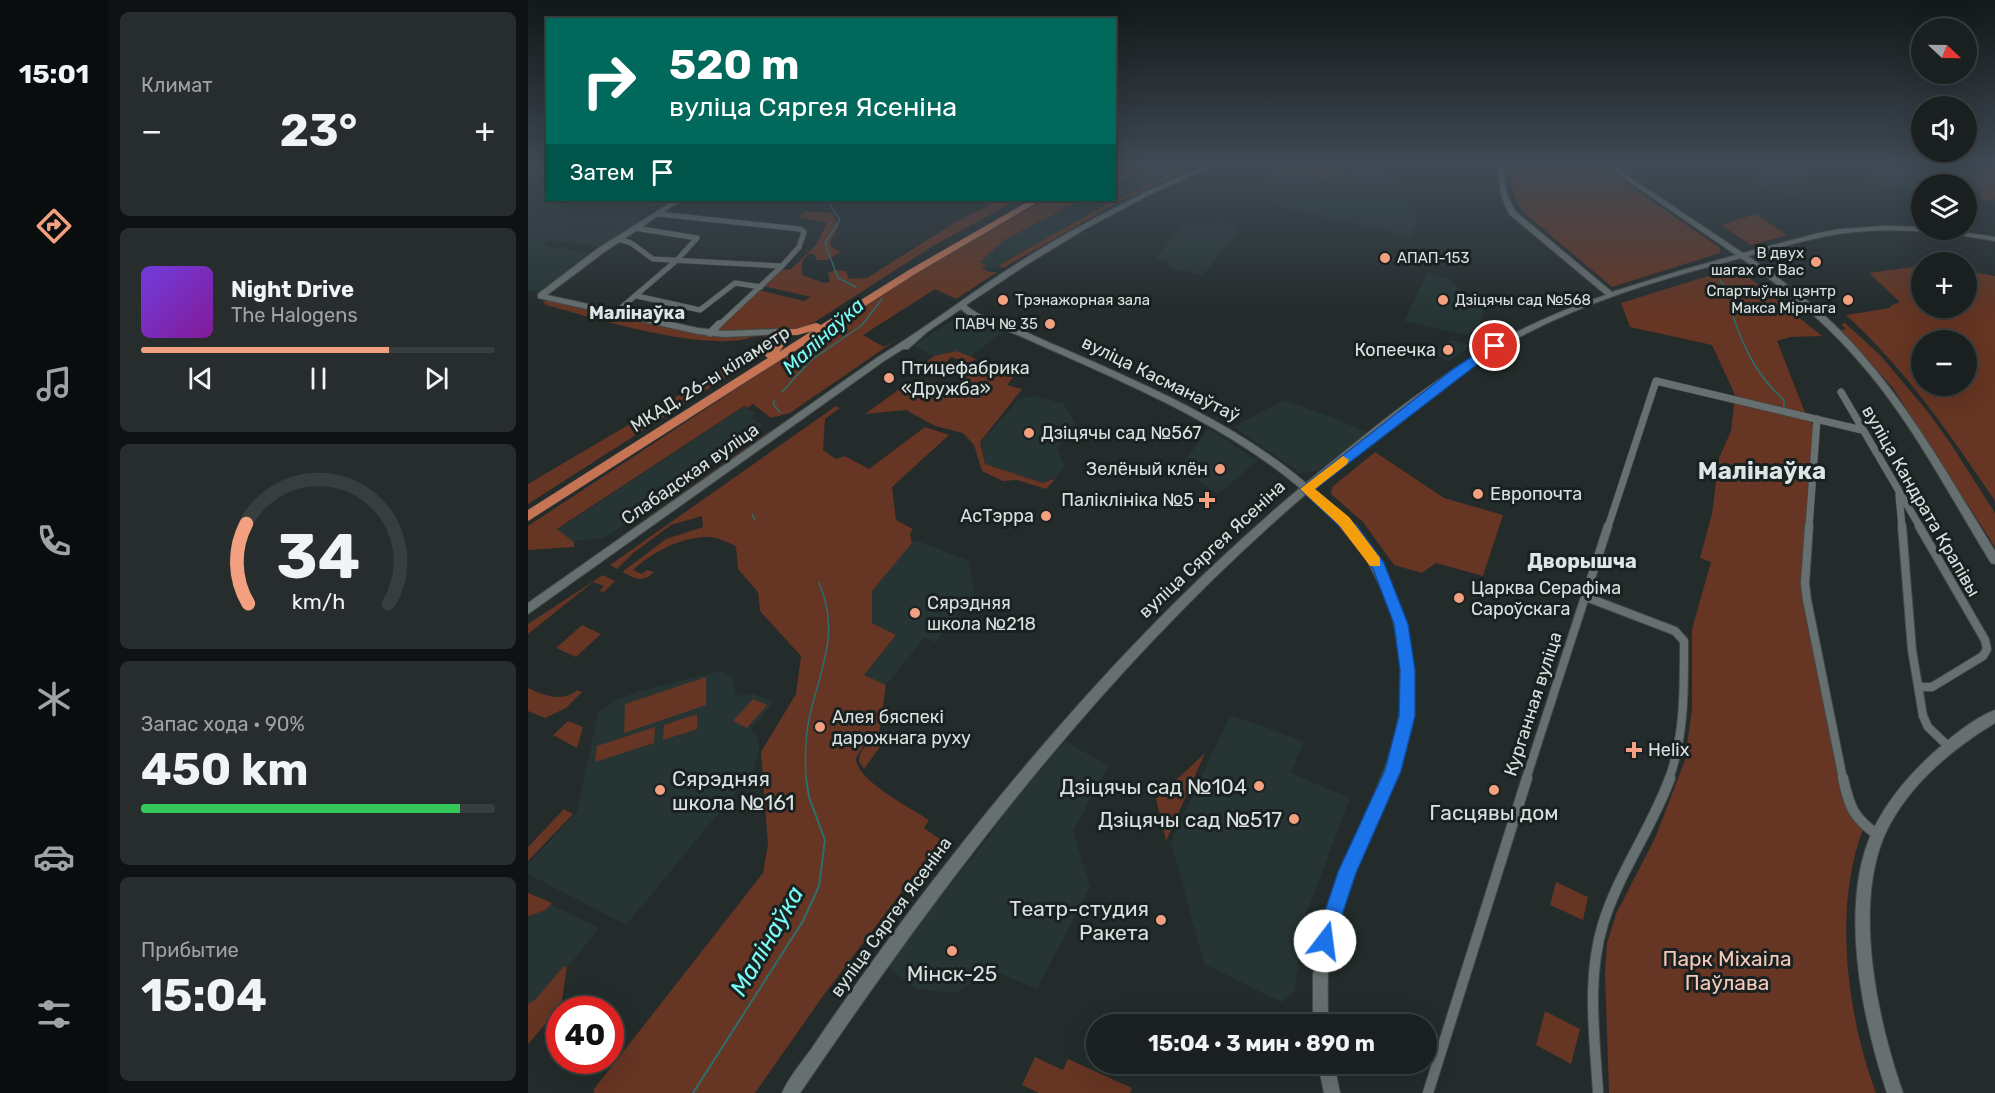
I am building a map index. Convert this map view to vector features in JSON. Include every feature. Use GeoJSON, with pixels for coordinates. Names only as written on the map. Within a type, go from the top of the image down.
{"type":"FeatureCollection","features":[{"type":"Feature","properties":{"kind":"highway"},"geometry":{"type":"LineString","coordinates":[[909,271],[1002,215]]}},
{"type":"Feature","properties":{"kind":"highway"},"geometry":{"type":"LineString","coordinates":[[909,271],[1010,215]]}},
{"type":"Feature","properties":{"kind":"highway","name":"МКАД, 26-ы кіламетр"},"geometry":{"type":"LineString","coordinates":[[528,509],[816,326],[909,271]]}},
{"type":"Feature","properties":{"kind":"highway","name":"МКАД, 26-ы кіламетр"},"geometry":{"type":"LineString","coordinates":[[528,518],[560,495],[909,271]]}},
{"type":"Feature","properties":{"kind":"highway"},"geometry":{"type":"LineString","coordinates":[[770,355],[780,344],[778,332],[797,332],[816,326]]}},
{"type":"Feature","properties":{"kind":"main road"},"geometry":{"type":"LineString","coordinates":[[656,215],[618,239],[541,296],[710,333],[778,332]]}},
{"type":"Feature","properties":{"kind":"main road","name":"Слабадская вуліца"},"geometry":{"type":"LineString","coordinates":[[528,609],[872,368],[884,362],[1018,266],[1107,215]]}},
{"type":"Feature","properties":{"kind":"main road"},"geometry":{"type":"LineString","coordinates":[[1516,215],[1611,295]]}},
{"type":"Feature","properties":{"kind":"main road"},"geometry":{"type":"LineString","coordinates":[[1681,215],[1741,256],[1817,315],[1865,363],[1917,432],[1995,560]]}},
{"type":"Feature","properties":{"kind":"main road","name":"вуліца Сяргея Ясеніна"},"geometry":{"type":"LineString","coordinates":[[790,1093],[910,921],[1009,794],[1154,630],[1213,572],[1306,489],[1489,350],[1545,320],[1611,295],[1819,235],[1851,230],[1922,230],[1995,239]]}},
{"type":"Feature","properties":{"kind":"main road","name":"вуліца Касманаўтаў"},"geometry":{"type":"LineString","coordinates":[[961,305],[967,312],[1013,330],[1199,416],[1235,437],[1306,489],[1353,530],[1379,567],[1401,624],[1408,689],[1407,716],[1393,771],[1347,872],[1327,929],[1319,977],[1321,1014]]}},
{"type":"Feature","properties":{"kind":"main road"},"geometry":{"type":"LineString","coordinates":[[1895,1093],[1879,1046],[1868,981],[1866,887],[1868,868],[1878,835],[1908,788],[1948,747],[1995,716]]}},
{"type":"Feature","properties":{"kind":"main road"},"geometry":{"type":"LineString","coordinates":[[1328,1074],[1332,1093]]}},
{"type":"Feature","properties":{"kind":"street"},"geometry":{"type":"LineString","coordinates":[[667,215],[800,229],[804,232],[799,247],[782,266],[710,333]]}},
{"type":"Feature","properties":{"kind":"street"},"geometry":{"type":"LineString","coordinates":[[615,313],[677,260],[694,242],[696,236],[635,228]]}},
{"type":"Feature","properties":{"kind":"street"},"geometry":{"type":"LineString","coordinates":[[618,239],[631,243],[653,259],[782,266]]}},
{"type":"Feature","properties":{"kind":"street"},"geometry":{"type":"LineString","coordinates":[[637,296],[700,310],[735,283],[760,287]]}},
{"type":"Feature","properties":{"kind":"street","name":"Курганная вуліца"},"geometry":{"type":"LineString","coordinates":[[1428,1093],[1656,381],[1862,430]]}},
{"type":"Feature","properties":{"kind":"street","name":"вуліца Кандрата Крапівы"},"geometry":{"type":"LineString","coordinates":[[1841,393],[1985,640],[1987,649],[1983,656],[1932,687],[1919,687]]}},
{"type":"Feature","properties":{"kind":"street"},"geometry":{"type":"LineString","coordinates":[[1817,419],[1805,583],[1807,600],[1848,802],[1860,823],[1878,835]]}},
{"type":"Feature","properties":{"kind":"street"},"geometry":{"type":"LineString","coordinates":[[1899,493],[1907,606],[1923,716],[1928,727],[1948,747]]}},
{"type":"Feature","properties":{"kind":"street"},"geometry":{"type":"LineString","coordinates":[[1586,597],[1675,631],[1684,641],[1684,712],[1676,761],[1666,788],[1609,907],[1598,948],[1594,977],[1598,1093]]}},
{"type":"Feature","properties":{"kind":"shaded area"},"geometry":{"type":"Polygon","coordinates":[[[528,215],[641,215],[638,218],[644,221],[602,247],[550,240],[543,246],[591,253],[568,268],[572,269],[541,292],[528,290],[528,215]]]}},
{"type":"Feature","properties":{"kind":"shaded area"},"geometry":{"type":"Polygon","coordinates":[[[1052,215],[1088,215],[992,270],[982,268],[985,265],[980,262],[1003,241],[1052,215]]]}},
{"type":"Feature","properties":{"kind":"shaded area"},"geometry":{"type":"Polygon","coordinates":[[[1317,215],[1414,215],[1419,220],[1410,236],[1317,215]]]}},
{"type":"Feature","properties":{"kind":"shaded area"},"geometry":{"type":"Polygon","coordinates":[[[1215,220],[1234,224],[1239,230],[1203,275],[1171,268],[1166,260],[1156,258],[1186,222],[1208,226],[1215,220]]]}},
{"type":"Feature","properties":{"kind":"shaded area","name":"Дзіцячы сад №568"},"geometry":{"type":"Polygon","coordinates":[[[1427,274],[1449,279],[1484,311],[1478,329],[1466,335],[1404,321],[1427,274]]]}},
{"type":"Feature","properties":{"kind":"shaded area"},"geometry":{"type":"Polygon","coordinates":[[[960,315],[967,315],[1005,331],[970,357],[957,351],[934,356],[913,346],[960,315]]]}},
{"type":"Feature","properties":{"kind":"shaded area"},"geometry":{"type":"Polygon","coordinates":[[[1451,340],[1471,345],[1448,362],[1433,353],[1451,340]]]}},
{"type":"Feature","properties":{"kind":"shaded area","name":"Дзіцячы сад №567"},"geometry":{"type":"Polygon","coordinates":[[[1036,396],[1064,404],[1076,425],[1057,448],[1065,466],[1056,477],[1043,483],[985,464],[981,442],[1019,399],[1036,396]]]}},
{"type":"Feature","properties":{"kind":"shaded area"},"geometry":{"type":"Polygon","coordinates":[[[1283,400],[1368,433],[1316,472],[1300,473],[1234,427],[1283,400]]]}},
{"type":"Feature","properties":{"kind":"shaded area"},"geometry":{"type":"Polygon","coordinates":[[[743,407],[756,413],[751,418],[764,426],[758,430],[760,432],[617,530],[604,538],[574,541],[557,530],[743,407]]]}},
{"type":"Feature","properties":{"kind":"shaded area"},"geometry":{"type":"Polygon","coordinates":[[[1208,428],[1257,461],[1218,494],[1180,469],[1208,428]]]}},
{"type":"Feature","properties":{"kind":"shaded area","name":"Сярэдняя школа №218"},"geometry":{"type":"Polygon","coordinates":[[[918,541],[969,561],[974,596],[965,604],[936,642],[924,638],[886,685],[864,676],[896,635],[872,623],[872,591],[912,543],[918,541]]]}},
{"type":"Feature","properties":{"kind":"shaded area","name":"Сярэдняя школа №161"},"geometry":{"type":"Polygon","coordinates":[[[720,671],[733,679],[736,694],[740,696],[753,693],[774,702],[751,729],[758,737],[759,751],[754,770],[626,925],[528,874],[528,864],[577,812],[598,713],[615,700],[640,691],[720,671]]]}},
{"type":"Feature","properties":{"kind":"shaded area"},"geometry":{"type":"Polygon","coordinates":[[[1230,715],[1304,741],[1291,773],[1350,798],[1304,920],[1294,992],[1282,1002],[1204,964],[1171,842],[1230,715]]]}},
{"type":"Feature","properties":{"kind":"shaded area"},"geometry":{"type":"Polygon","coordinates":[[[1065,742],[1109,765],[1073,831],[1090,887],[1037,989],[994,971],[955,993],[916,989],[889,968],[926,914],[989,837],[1007,809],[1065,742]]]}},
{"type":"Feature","properties":{"kind":"shaded area"},"geometry":{"type":"Polygon","coordinates":[[[528,893],[599,928],[567,968],[563,996],[546,996],[546,1024],[528,1044],[528,893]]]}},
{"type":"Feature","properties":{"kind":"green space"},"geometry":{"type":"Polygon","coordinates":[[[801,215],[833,215],[839,226],[830,242],[831,247],[841,252],[827,260],[817,260],[814,254],[808,254],[802,262],[802,275],[824,283],[830,282],[828,273],[834,270],[846,271],[849,279],[867,278],[969,215],[990,215],[931,247],[807,327],[787,331],[770,328],[719,332],[718,328],[759,290],[804,301],[811,297],[763,286],[781,270],[791,269],[816,245],[827,223],[799,217],[801,215]]]}},
{"type":"Feature","properties":{"kind":"green space"},"geometry":{"type":"Polygon","coordinates":[[[1017,215],[1052,215],[1003,241],[980,262],[986,265],[982,268],[989,272],[997,272],[956,299],[935,289],[863,335],[884,347],[899,338],[790,413],[771,418],[753,404],[747,408],[744,406],[557,529],[574,542],[574,547],[528,550],[528,526],[891,287],[1017,215]]]}},
{"type":"Feature","properties":{"kind":"green space"},"geometry":{"type":"Polygon","coordinates":[[[1088,215],[1096,215],[1003,268],[998,266],[1088,215]]]}},
{"type":"Feature","properties":{"kind":"green space"},"geometry":{"type":"Polygon","coordinates":[[[1527,215],[1672,215],[1720,248],[1720,253],[1612,287],[1527,215]]]}},
{"type":"Feature","properties":{"kind":"green space"},"geometry":{"type":"Polygon","coordinates":[[[1757,215],[1787,235],[1751,245],[1721,225],[1757,215]]]}},
{"type":"Feature","properties":{"kind":"green space"},"geometry":{"type":"Polygon","coordinates":[[[1911,267],[1911,318],[1977,318],[1977,273],[1995,276],[1995,501],[1920,396],[1977,396],[1977,330],[1911,330],[1911,384],[1846,315],[1890,308],[1900,302],[1869,273],[1911,267]]]}},
{"type":"Feature","properties":{"kind":"green space","name":"Парк Міхаіла Паўлава"},"geometry":{"type":"Polygon","coordinates":[[[1731,269],[1741,271],[1822,336],[1790,337],[1777,341],[1808,420],[1814,425],[1804,600],[1839,781],[1863,829],[1848,893],[1847,961],[1858,1030],[1876,1093],[1609,1093],[1605,973],[1607,943],[1616,914],[1655,838],[1685,760],[1692,708],[1692,629],[1711,562],[1700,558],[1712,514],[1719,458],[1731,431],[1735,395],[1712,345],[1630,327],[1621,303],[1731,269]]]}},
{"type":"Feature","properties":{"kind":"green space"},"geometry":{"type":"Polygon","coordinates":[[[547,300],[695,333],[769,334],[776,341],[770,349],[528,504],[528,484],[747,355],[764,342],[766,337],[757,335],[738,340],[713,341],[654,333],[546,305],[543,302],[547,300]]]}},
{"type":"Feature","properties":{"kind":"green space"},"geometry":{"type":"Polygon","coordinates":[[[1845,323],[1880,355],[1911,392],[1911,396],[1915,396],[1928,412],[1951,444],[1995,513],[1995,547],[1893,388],[1841,330],[1846,329],[1841,324],[1845,323]]]}},
{"type":"Feature","properties":{"kind":"green space"},"geometry":{"type":"Polygon","coordinates":[[[957,351],[976,359],[971,363],[951,357],[938,370],[948,373],[939,376],[917,369],[934,356],[957,351]]]}},
{"type":"Feature","properties":{"kind":"green space"},"geometry":{"type":"Polygon","coordinates":[[[979,366],[1015,375],[1007,385],[1022,389],[980,442],[985,464],[1043,483],[1056,478],[1046,489],[1017,480],[1003,481],[982,471],[974,445],[963,433],[935,426],[906,410],[865,414],[904,386],[912,390],[923,381],[936,382],[958,390],[962,386],[961,382],[979,366]]]}},
{"type":"Feature","properties":{"kind":"green space"},"geometry":{"type":"Polygon","coordinates":[[[836,406],[840,408],[825,419],[823,450],[836,459],[845,456],[869,469],[925,427],[949,435],[892,487],[896,520],[913,529],[910,534],[912,543],[872,591],[872,623],[896,635],[864,675],[886,685],[878,740],[864,745],[856,758],[858,767],[865,776],[886,794],[929,820],[924,828],[941,840],[823,996],[755,1093],[594,1093],[594,1089],[606,1074],[624,1074],[624,1051],[763,873],[768,844],[761,752],[796,694],[801,656],[760,611],[758,592],[738,569],[736,546],[712,537],[689,539],[658,552],[633,570],[642,574],[647,570],[654,572],[646,578],[638,579],[622,572],[666,539],[703,527],[702,516],[671,525],[632,554],[617,569],[610,565],[836,406]]]}},
{"type":"Feature","properties":{"kind":"green space"},"geometry":{"type":"Polygon","coordinates":[[[770,431],[772,433],[622,538],[620,537],[770,431]]]}},
{"type":"Feature","properties":{"kind":"green space"},"geometry":{"type":"Polygon","coordinates":[[[1375,452],[1444,498],[1503,515],[1483,576],[1436,563],[1422,573],[1394,565],[1363,522],[1331,494],[1332,487],[1375,452]]]}},
{"type":"Feature","properties":{"kind":"green space"},"geometry":{"type":"Polygon","coordinates":[[[603,575],[615,581],[604,592],[599,591],[604,586],[593,582],[528,634],[528,624],[603,575]]]}},
{"type":"Feature","properties":{"kind":"green space"},"geometry":{"type":"Polygon","coordinates":[[[582,625],[601,634],[576,657],[556,648],[582,625]]]}},
{"type":"Feature","properties":{"kind":"green space"},"geometry":{"type":"Polygon","coordinates":[[[706,677],[706,705],[624,733],[625,704],[706,677]]]}},
{"type":"Feature","properties":{"kind":"green space"},"geometry":{"type":"Polygon","coordinates":[[[528,688],[559,697],[577,690],[582,692],[566,708],[545,718],[528,711],[528,688]]]}},
{"type":"Feature","properties":{"kind":"green space"},"geometry":{"type":"Polygon","coordinates":[[[753,699],[767,705],[747,728],[733,721],[753,699]]]}},
{"type":"Feature","properties":{"kind":"green space"},"geometry":{"type":"Polygon","coordinates":[[[697,714],[697,729],[663,740],[664,725],[697,714]]]}},
{"type":"Feature","properties":{"kind":"green space"},"geometry":{"type":"Polygon","coordinates":[[[568,721],[583,727],[577,748],[553,735],[568,721]]]}},
{"type":"Feature","properties":{"kind":"green space"},"geometry":{"type":"Polygon","coordinates":[[[655,727],[654,743],[595,762],[597,746],[655,727]]]}},
{"type":"Feature","properties":{"kind":"green space"},"geometry":{"type":"Polygon","coordinates":[[[877,742],[882,744],[864,769],[859,762],[862,751],[866,746],[877,742]]]}},
{"type":"Feature","properties":{"kind":"green space"},"geometry":{"type":"Polygon","coordinates":[[[1205,753],[1166,841],[1156,799],[1205,753]]]}},
{"type":"Feature","properties":{"kind":"green space"},"geometry":{"type":"Polygon","coordinates":[[[564,809],[573,814],[528,861],[528,847],[564,809]]]}},
{"type":"Feature","properties":{"kind":"green space"},"geometry":{"type":"Polygon","coordinates":[[[1556,882],[1588,897],[1583,920],[1550,905],[1556,882]]]}},
{"type":"Feature","properties":{"kind":"green space"},"geometry":{"type":"Polygon","coordinates":[[[528,893],[552,903],[546,910],[528,916],[528,893]]]}},
{"type":"Feature","properties":{"kind":"green space"},"geometry":{"type":"Polygon","coordinates":[[[564,966],[567,967],[563,996],[546,996],[546,1023],[528,1044],[528,1004],[535,1000],[564,966]]]}},
{"type":"Feature","properties":{"kind":"green space"},"geometry":{"type":"Polygon","coordinates":[[[1545,1011],[1580,1029],[1571,1064],[1536,1045],[1545,1011]]]}},
{"type":"Feature","properties":{"kind":"green space"},"geometry":{"type":"Polygon","coordinates":[[[1035,1057],[1063,1070],[1068,1059],[1086,1067],[1086,1074],[1101,1074],[1132,1088],[1130,1093],[1039,1093],[1022,1085],[1035,1057]]]}},
{"type":"Feature","properties":{"kind":"waterway","name":"Малінаўка"},"geometry":{"type":"LineString","coordinates":[[837,215],[840,220],[825,243],[838,278],[856,287]]}},
{"type":"Feature","properties":{"kind":"waterway"},"geometry":{"type":"LineString","coordinates":[[1720,280],[1727,289],[1728,296]]}},
{"type":"Feature","properties":{"kind":"waterway","name":"Малінаўка"},"geometry":{"type":"LineString","coordinates":[[782,392],[810,361],[862,325],[882,299]]}},
{"type":"Feature","properties":{"kind":"waterway"},"geometry":{"type":"LineString","coordinates":[[1736,309],[1733,316],[1747,351],[1759,372],[1784,400],[1784,407]]}},
{"type":"Feature","properties":{"kind":"waterway","name":"Малінаўка"},"geometry":{"type":"LineString","coordinates":[[775,400],[773,404],[780,412]]}},
{"type":"Feature","properties":{"kind":"waterway","name":"Малінаўка"},"geometry":{"type":"LineString","coordinates":[[752,514],[755,520]]}},
{"type":"Feature","properties":{"kind":"waterway","name":"Малінаўка"},"geometry":{"type":"LineString","coordinates":[[806,778],[808,726],[823,667],[828,635],[828,618],[819,583]]}},
{"type":"Feature","properties":{"kind":"waterway","name":"Малінаўка"},"geometry":{"type":"LineString","coordinates":[[693,1093],[803,921],[819,886],[825,840],[809,797],[806,778]]}},
{"type":"Feature","properties":{"kind":"slow traffic"},"geometry":{"type":"LineString","coordinates":[[1343,460],[1306,489],[1344,521],[1375,562]]}},
{"type":"Feature","properties":{"kind":"place","name":"АПАП-153"},"geometry":{"type":"Point","coordinates":[1385,258]}},
{"type":"Feature","properties":{"kind":"place","name":"В двух шагах от Вас"},"geometry":{"type":"Point","coordinates":[1816,262]}},
{"type":"Feature","properties":{"kind":"place","name":"Трэнажорная зала"},"geometry":{"type":"Point","coordinates":[1003,300]}},
{"type":"Feature","properties":{"kind":"place","name":"Дзіцячы сад №568"},"geometry":{"type":"Point","coordinates":[1443,300]}},
{"type":"Feature","properties":{"kind":"place","name":"Спартыўны цэнтр Макса Мірнага"},"geometry":{"type":"Point","coordinates":[1848,300]}},
{"type":"Feature","properties":{"kind":"place","name":"ПАВЧ № 35"},"geometry":{"type":"Point","coordinates":[1050,324]}},
{"type":"Feature","properties":{"kind":"place","name":"Копеечка"},"geometry":{"type":"Point","coordinates":[1448,350]}},
{"type":"Feature","properties":{"kind":"place","name":"Птицефабрика «Дружба»"},"geometry":{"type":"Point","coordinates":[889,378]}},
{"type":"Feature","properties":{"kind":"place","name":"Дзіцячы сад №567"},"geometry":{"type":"Point","coordinates":[1029,433]}},
{"type":"Feature","properties":{"kind":"place","name":"Зелёный клён"},"geometry":{"type":"Point","coordinates":[1220,469]}},
{"type":"Feature","properties":{"kind":"place","name":"Европочта"},"geometry":{"type":"Point","coordinates":[1478,494]}},
{"type":"Feature","properties":{"kind":"place","name":"Паліклініка №5"},"geometry":{"type":"Point","coordinates":[1207,500]}},
{"type":"Feature","properties":{"kind":"place","name":"АсТэрра"},"geometry":{"type":"Point","coordinates":[1046,516]}},
{"type":"Feature","properties":{"kind":"place","name":"Царква Серафіма Сароўскага"},"geometry":{"type":"Point","coordinates":[1459,598]}},
{"type":"Feature","properties":{"kind":"place","name":"Сярэдняя школа №218"},"geometry":{"type":"Point","coordinates":[915,613]}},
{"type":"Feature","properties":{"kind":"place","name":"Алея бяспекі дарожнага руху"},"geometry":{"type":"Point","coordinates":[820,727]}},
{"type":"Feature","properties":{"kind":"place","name":"Helix"},"geometry":{"type":"Point","coordinates":[1634,750]}},
{"type":"Feature","properties":{"kind":"place","name":"Дзіцячы сад №104"},"geometry":{"type":"Point","coordinates":[1259,786]}},
{"type":"Feature","properties":{"kind":"place","name":"Сярэдняя школа №161"},"geometry":{"type":"Point","coordinates":[660,790]}},
{"type":"Feature","properties":{"kind":"place","name":"Гасцявы дом"},"geometry":{"type":"Point","coordinates":[1494,790]}},
{"type":"Feature","properties":{"kind":"place","name":"Дзіцячы сад №517"},"geometry":{"type":"Point","coordinates":[1294,819]}},
{"type":"Feature","properties":{"kind":"place","name":"Театр-студия Ракета"},"geometry":{"type":"Point","coordinates":[1161,920]}},
{"type":"Feature","properties":{"kind":"place","name":"Мінск-25"},"geometry":{"type":"Point","coordinates":[952,951]}},
{"type":"Feature","properties":{"kind":"district","name":"Малінаўка"},"geometry":{"type":"Point","coordinates":[637,313]}},
{"type":"Feature","properties":{"kind":"district","name":"Малінаўка"},"geometry":{"type":"Point","coordinates":[1762,471]}},
{"type":"Feature","properties":{"kind":"district","name":"Дворышча"},"geometry":{"type":"Point","coordinates":[1582,561]}},
{"type":"Feature","properties":{"kind":"route"},"geometry":{"type":"LineString","coordinates":[[1325,941],[1347,872],[1393,771],[1407,716],[1408,670],[1401,624],[1391,593],[1379,567],[1353,530],[1306,489],[1457,372],[1495,346]]}}]}
